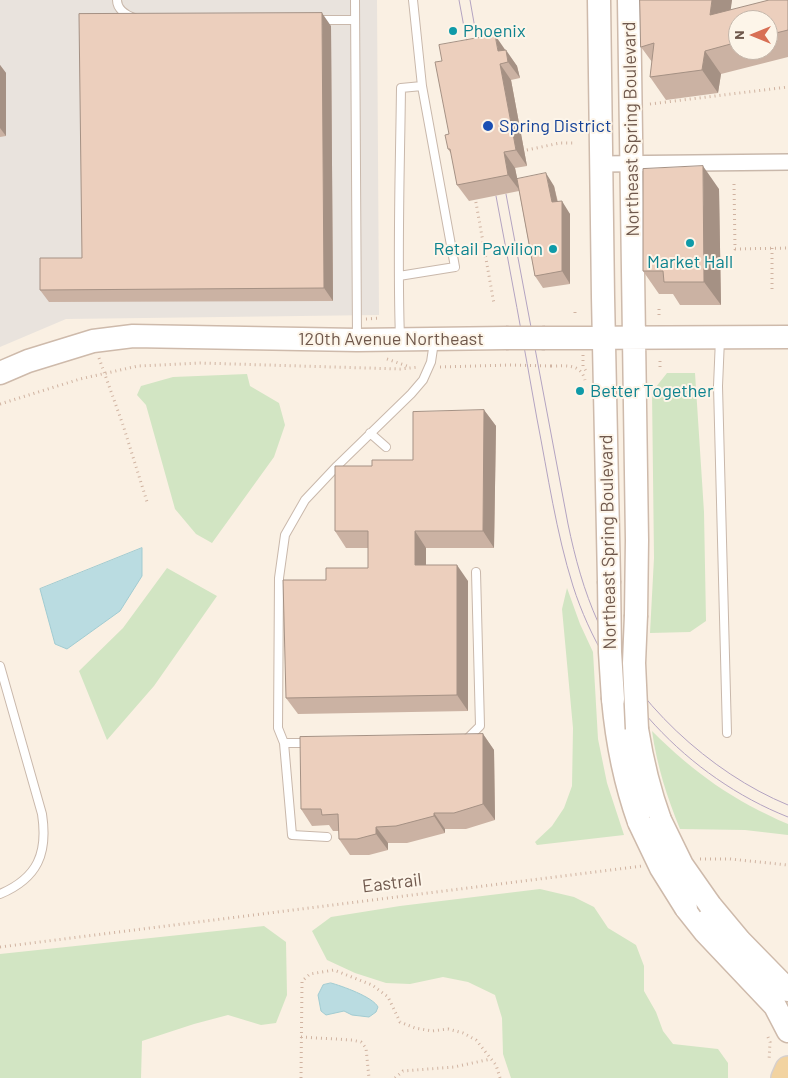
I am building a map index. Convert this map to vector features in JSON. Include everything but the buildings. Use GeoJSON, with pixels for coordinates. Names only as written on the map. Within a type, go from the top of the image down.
{"type":"FeatureCollection","features":[{"type":"Feature","properties":{"kind":"street","name":"Northeast Spring Boulevard"},"geometry":{"type":"LineString","coordinates":[[599,0],[610,652],[616,737],[623,772],[650,821],[710,905],[740,941],[788,990]]}},
{"type":"Feature","properties":{"kind":"street","name":"Northeast Spring Boulevard"},"geometry":{"type":"LineString","coordinates":[[629,0],[637,550],[634,682],[637,729],[647,782],[650,821],[661,868],[686,908],[729,958],[775,1006],[777,1031]]}},
{"type":"Feature","properties":{"kind":"street"},"geometry":{"type":"LineString","coordinates":[[601,164],[788,162]]}},
{"type":"Feature","properties":{"kind":"street","name":"120th Avenue Northeast"},"geometry":{"type":"LineString","coordinates":[[0,373],[36,358],[93,340],[133,336],[357,340],[788,337]]}},
{"type":"Feature","properties":{"kind":"lane"},"geometry":{"type":"LineString","coordinates":[[117,0],[125,14],[138,20]]}},
{"type":"Feature","properties":{"kind":"lane"},"geometry":{"type":"LineString","coordinates":[[355,0],[357,340]]}},
{"type":"Feature","properties":{"kind":"lane"},"geometry":{"type":"LineString","coordinates":[[399,276],[455,267],[422,86],[413,0]]}},
{"type":"Feature","properties":{"kind":"lane"},"geometry":{"type":"LineString","coordinates":[[306,20],[355,20]]}},
{"type":"Feature","properties":{"kind":"lane"},"geometry":{"type":"LineString","coordinates":[[400,340],[401,88],[422,86]]}},
{"type":"Feature","properties":{"kind":"lane"},"geometry":{"type":"LineString","coordinates":[[720,337],[718,386],[727,733]]}},
{"type":"Feature","properties":{"kind":"lane"},"geometry":{"type":"LineString","coordinates":[[327,837],[292,835],[284,743],[278,728],[279,578],[285,535],[305,500],[423,380],[431,362],[434,340]]}},
{"type":"Feature","properties":{"kind":"lane"},"geometry":{"type":"LineString","coordinates":[[370,433],[386,448]]}},
{"type":"Feature","properties":{"kind":"lane"},"geometry":{"type":"LineString","coordinates":[[456,741],[466,740],[480,726],[476,572]]}},
{"type":"Feature","properties":{"kind":"lane"},"geometry":{"type":"LineString","coordinates":[[0,666],[40,804],[44,828],[43,850],[37,865],[22,882],[0,894]]}},
{"type":"Feature","properties":{"kind":"lane"},"geometry":{"type":"LineString","coordinates":[[284,743],[322,742]]}},
{"type":"Feature","properties":{"kind":"path"},"geometry":{"type":"LineString","coordinates":[[650,104],[788,87]]}},
{"type":"Feature","properties":{"kind":"path"},"geometry":{"type":"LineString","coordinates":[[517,152],[560,143],[573,143]]}},
{"type":"Feature","properties":{"kind":"path"},"geometry":{"type":"LineString","coordinates":[[734,184],[735,249],[788,248]]}},
{"type":"Feature","properties":{"kind":"path"},"geometry":{"type":"LineString","coordinates":[[473,190],[494,304]]}},
{"type":"Feature","properties":{"kind":"path"},"geometry":{"type":"LineString","coordinates":[[772,248],[772,293]]}},
{"type":"Feature","properties":{"kind":"path"},"geometry":{"type":"LineString","coordinates":[[659,309],[659,316]]}},
{"type":"Feature","properties":{"kind":"path"},"geometry":{"type":"LineString","coordinates":[[575,312],[575,317]]}},
{"type":"Feature","properties":{"kind":"path"},"geometry":{"type":"LineString","coordinates":[[93,340],[124,425],[148,505]]}},
{"type":"Feature","properties":{"kind":"path"},"geometry":{"type":"LineString","coordinates":[[381,357],[408,367]]}},
{"type":"Feature","properties":{"kind":"path"},"geometry":{"type":"LineString","coordinates":[[575,361],[575,366],[584,376],[586,386]]}},
{"type":"Feature","properties":{"kind":"path"},"geometry":{"type":"LineString","coordinates":[[660,361],[660,369]]}},
{"type":"Feature","properties":{"kind":"path"},"geometry":{"type":"LineString","coordinates":[[0,404],[105,373],[138,366],[172,363],[400,369],[408,367],[510,365],[575,366]]}},
{"type":"Feature","properties":{"kind":"path"},"geometry":{"type":"LineString","coordinates":[[691,860],[730,859],[788,865]]}},
{"type":"Feature","properties":{"kind":"path","name":"Eastrail"},"geometry":{"type":"LineString","coordinates":[[0,948],[645,866]]}},
{"type":"Feature","properties":{"kind":"path"},"geometry":{"type":"LineString","coordinates":[[301,1078],[302,981],[310,974],[334,970],[372,985],[388,997],[400,1022],[415,1028],[432,1031],[448,1029],[463,1033],[476,1040],[496,1065],[500,1078]]}},
{"type":"Feature","properties":{"kind":"path"},"geometry":{"type":"LineString","coordinates":[[777,1031],[770,1042],[780,1071]]}},
{"type":"Feature","properties":{"kind":"path"},"geometry":{"type":"LineString","coordinates":[[301,1037],[360,1042],[366,1048],[369,1078]]}},
{"type":"Feature","properties":{"kind":"path"},"geometry":{"type":"LineString","coordinates":[[395,1078],[403,1071],[454,1067],[491,1059]]}},
{"type":"Feature","properties":{"kind":"shaded area"},"geometry":{"type":"Polygon","coordinates":[[[0,0],[377,0],[379,315],[66,319],[0,347],[0,0]]]}},
{"type":"Feature","properties":{"kind":"green space"},"geometry":{"type":"Polygon","coordinates":[[[667,373],[695,373],[704,512],[706,621],[690,632],[650,633],[654,558],[652,392],[667,373]]]}},
{"type":"Feature","properties":{"kind":"green space"},"geometry":{"type":"Polygon","coordinates":[[[247,374],[250,386],[279,403],[285,425],[274,457],[212,543],[196,534],[175,509],[146,405],[137,395],[141,386],[173,377],[247,374]]]}},
{"type":"Feature","properties":{"kind":"green space"},"geometry":{"type":"Polygon","coordinates":[[[167,568],[217,596],[154,686],[107,740],[79,671],[123,628],[167,568]]]}},
{"type":"Feature","properties":{"kind":"green space"},"geometry":{"type":"Polygon","coordinates":[[[567,588],[580,624],[593,652],[598,739],[607,783],[624,835],[537,845],[535,842],[552,826],[564,808],[572,786],[573,728],[562,609],[567,588]]]}},
{"type":"Feature","properties":{"kind":"green space"},"geometry":{"type":"Polygon","coordinates":[[[652,731],[699,773],[732,796],[788,824],[788,835],[745,830],[680,829],[663,781],[652,731]]]}},
{"type":"Feature","properties":{"kind":"green space"},"geometry":{"type":"Polygon","coordinates":[[[540,889],[574,897],[594,907],[608,928],[636,945],[644,966],[644,991],[656,1012],[663,1031],[673,1044],[718,1049],[728,1063],[728,1078],[511,1078],[503,1054],[502,1018],[495,995],[468,982],[443,977],[410,984],[386,983],[355,973],[327,960],[312,931],[331,917],[400,906],[540,889]]]}},
{"type":"Feature","properties":{"kind":"green space"},"geometry":{"type":"Polygon","coordinates":[[[264,926],[286,942],[287,995],[276,1023],[261,1025],[228,1015],[142,1041],[141,1078],[0,1078],[0,954],[264,926]]]}},
{"type":"Feature","properties":{"kind":"water"},"geometry":{"type":"Polygon","coordinates":[[[142,548],[142,576],[120,611],[67,649],[55,644],[40,589],[142,548]]]}},
{"type":"Feature","properties":{"kind":"water"},"geometry":{"type":"Polygon","coordinates":[[[331,983],[370,999],[378,1007],[376,1012],[369,1017],[352,1015],[344,1011],[326,1015],[321,1011],[318,995],[323,985],[331,983]]]}},
{"type":"Feature","properties":{"kind":"tram line"},"geometry":{"type":"LineString","coordinates":[[459,0],[469,54]]}},
{"type":"Feature","properties":{"kind":"tram line"},"geometry":{"type":"LineString","coordinates":[[470,0],[479,51]]}},
{"type":"Feature","properties":{"kind":"tram line"},"geometry":{"type":"LineString","coordinates":[[506,194],[571,537],[584,586],[598,622],[612,651],[631,679],[652,706],[676,731],[702,754],[730,774],[788,805]]}},
{"type":"Feature","properties":{"kind":"tram line"},"geometry":{"type":"LineString","coordinates":[[496,196],[557,524],[573,586],[588,624],[606,660],[629,694],[655,725],[684,753],[716,779],[751,800],[788,817]]}},
{"type":"Feature","properties":{"kind":"place","name":"Phoenix"},"geometry":{"type":"Point","coordinates":[453,31]}},
{"type":"Feature","properties":{"kind":"place","name":"Spring District"},"geometry":{"type":"Point","coordinates":[488,126]}},
{"type":"Feature","properties":{"kind":"place","name":"Market Hall"},"geometry":{"type":"Point","coordinates":[690,243]}},
{"type":"Feature","properties":{"kind":"place","name":"Retail Pavilion"},"geometry":{"type":"Point","coordinates":[553,249]}},
{"type":"Feature","properties":{"kind":"place","name":"Better Together"},"geometry":{"type":"Point","coordinates":[580,391]}}]}
